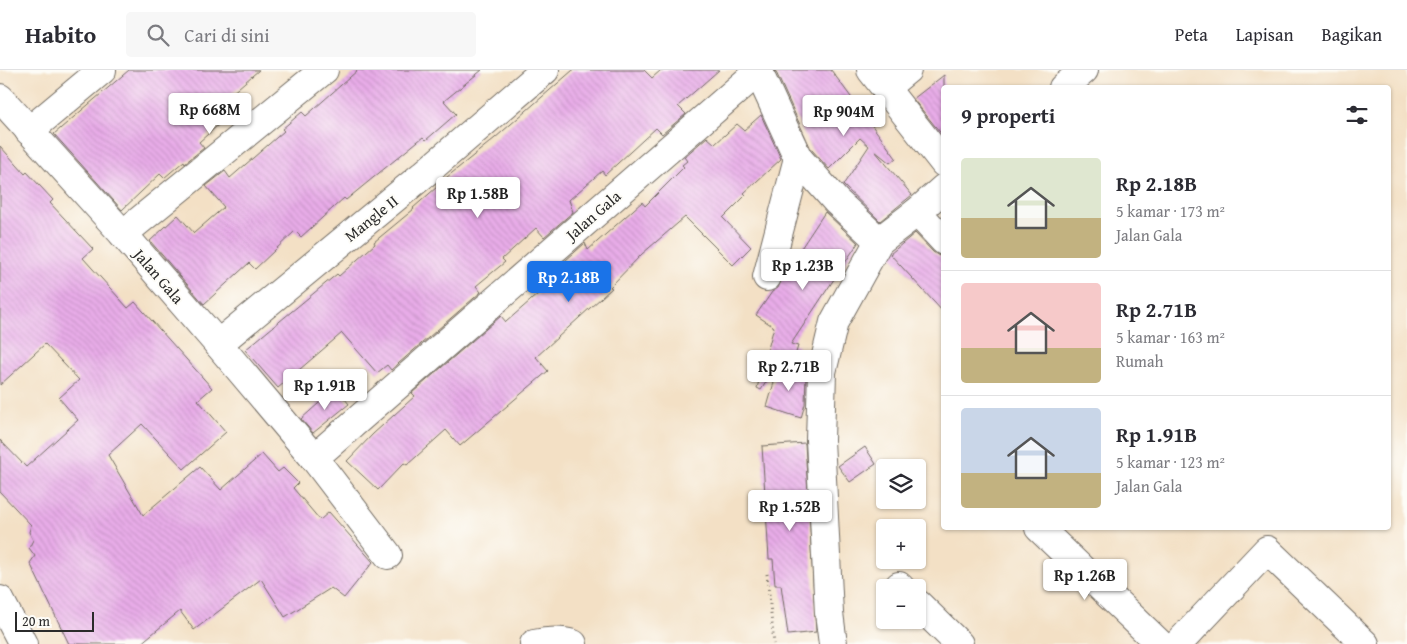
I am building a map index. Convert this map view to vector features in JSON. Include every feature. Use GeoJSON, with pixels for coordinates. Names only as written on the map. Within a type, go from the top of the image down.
{"type":"FeatureCollection","features":[{"type":"Feature","properties":{"kind":"street"},"geometry":{"type":"LineString","coordinates":[[29,131],[102,70]]}},
{"type":"Feature","properties":{"kind":"street"},"geometry":{"type":"LineString","coordinates":[[123,234],[324,70]]}},
{"type":"Feature","properties":{"kind":"street","name":"Mangle II"},"geometry":{"type":"LineString","coordinates":[[218,344],[424,174],[545,70]]}},
{"type":"Feature","properties":{"kind":"street"},"geometry":{"type":"LineString","coordinates":[[907,70],[878,79],[941,159]]}},
{"type":"Feature","properties":{"kind":"street"},"geometry":{"type":"LineString","coordinates":[[1066,85],[1084,70]]}},
{"type":"Feature","properties":{"kind":"street"},"geometry":{"type":"LineString","coordinates":[[759,71],[798,158],[836,201],[879,240]]}},
{"type":"Feature","properties":{"kind":"street","name":"Jalan Gala"},"geometry":{"type":"LineString","coordinates":[[314,458],[759,71]]}},
{"type":"Feature","properties":{"kind":"street","name":"Jalan Gala"},"geometry":{"type":"LineString","coordinates":[[0,98],[123,234],[218,344],[314,458],[388,555]]}},
{"type":"Feature","properties":{"kind":"street"},"geometry":{"type":"LineString","coordinates":[[768,277],[798,158]]}},
{"type":"Feature","properties":{"kind":"street"},"geometry":{"type":"LineString","coordinates":[[833,644],[829,613],[820,440],[822,372],[834,322],[879,240],[917,212],[941,191]]}},
{"type":"Feature","properties":{"kind":"street"},"geometry":{"type":"LineString","coordinates":[[917,212],[941,238]]}},
{"type":"Feature","properties":{"kind":"street"},"geometry":{"type":"LineString","coordinates":[[1041,530],[1160,644]]}},
{"type":"Feature","properties":{"kind":"street"},"geometry":{"type":"LineString","coordinates":[[1178,644],[1267,550],[1365,644]]}},
{"type":"Feature","properties":{"kind":"street"},"geometry":{"type":"LineString","coordinates":[[0,600],[23,644]]}},
{"type":"Feature","properties":{"kind":"street"},"geometry":{"type":"LineString","coordinates":[[926,612],[959,644]]}},
{"type":"Feature","properties":{"kind":"street"},"geometry":{"type":"LineString","coordinates":[[534,644],[546,641],[572,644]]}},
{"type":"Feature","properties":{"kind":"path"},"geometry":{"type":"LineString","coordinates":[[767,574],[774,644]]}},
{"type":"Feature","properties":{"kind":"building"},"geometry":{"type":"Polygon","coordinates":[[[129,70],[259,70],[231,94],[241,105],[199,142],[204,148],[185,163],[184,161],[164,178],[160,174],[122,210],[54,134],[129,70]]]}},
{"type":"Feature","properties":{"kind":"building"},"geometry":{"type":"Polygon","coordinates":[[[358,70],[482,70],[444,101],[456,114],[426,140],[423,137],[346,200],[344,198],[301,237],[295,231],[255,269],[249,263],[204,304],[150,241],[178,215],[194,233],[224,207],[206,186],[225,171],[230,178],[284,131],[282,129],[302,112],[306,116],[358,70]]]}},
{"type":"Feature","properties":{"kind":"building"},"geometry":{"type":"Polygon","coordinates":[[[573,70],[644,70],[652,78],[661,70],[719,70],[678,106],[686,114],[662,134],[656,128],[605,175],[602,171],[569,200],[573,212],[544,237],[536,228],[502,259],[505,262],[476,286],[481,292],[391,370],[387,365],[377,373],[342,333],[278,388],[245,350],[337,274],[339,276],[375,244],[374,242],[414,209],[436,186],[573,70]]]}},
{"type":"Feature","properties":{"kind":"building"},"geometry":{"type":"Polygon","coordinates":[[[775,70],[831,70],[896,158],[890,163],[875,151],[912,195],[880,221],[843,185],[869,146],[860,138],[829,169],[811,149],[775,70]]]}},
{"type":"Feature","properties":{"kind":"building"},"geometry":{"type":"Polygon","coordinates":[[[944,75],[944,85],[941,85],[941,133],[913,99],[944,75]]]}},
{"type":"Feature","properties":{"kind":"building"},"geometry":{"type":"Polygon","coordinates":[[[761,115],[781,159],[744,193],[746,195],[723,218],[751,247],[733,265],[685,217],[642,254],[610,287],[612,288],[536,357],[548,371],[460,446],[446,430],[407,465],[404,463],[378,490],[347,461],[373,434],[415,396],[412,393],[501,316],[506,322],[555,279],[568,265],[565,261],[585,243],[588,250],[642,202],[645,206],[684,167],[682,165],[687,161],[684,157],[707,137],[715,144],[737,124],[744,130],[761,115]]]}},
{"type":"Feature","properties":{"kind":"building"},"geometry":{"type":"Polygon","coordinates":[[[0,146],[25,174],[27,172],[53,200],[50,203],[93,249],[83,258],[128,308],[135,302],[212,388],[198,400],[226,432],[184,469],[142,424],[108,455],[143,515],[200,467],[221,490],[262,454],[278,472],[283,468],[298,483],[293,488],[320,520],[329,512],[373,562],[344,598],[331,588],[285,617],[261,579],[194,630],[180,611],[140,644],[69,644],[30,563],[35,556],[29,548],[33,540],[29,532],[31,525],[0,492],[0,440],[26,467],[78,420],[59,398],[79,380],[45,344],[0,385],[0,146]]]}},
{"type":"Feature","properties":{"kind":"building"},"geometry":{"type":"Polygon","coordinates":[[[825,212],[858,243],[791,344],[798,346],[791,369],[777,365],[761,390],[757,388],[774,327],[756,315],[772,292],[778,288],[784,274],[825,212]]]}},
{"type":"Feature","properties":{"kind":"building"},"geometry":{"type":"Polygon","coordinates":[[[915,233],[933,252],[941,256],[941,310],[890,254],[915,233]]]}},
{"type":"Feature","properties":{"kind":"building"},"geometry":{"type":"Polygon","coordinates":[[[779,365],[806,374],[805,404],[801,418],[767,407],[779,365]]]}},
{"type":"Feature","properties":{"kind":"building"},"geometry":{"type":"Polygon","coordinates":[[[336,388],[349,404],[313,433],[301,419],[336,388]]]}},
{"type":"Feature","properties":{"kind":"building"},"geometry":{"type":"Polygon","coordinates":[[[805,443],[816,632],[788,635],[781,585],[775,585],[773,559],[769,559],[762,446],[805,443]]]}},
{"type":"Feature","properties":{"kind":"building"},"geometry":{"type":"Polygon","coordinates":[[[865,447],[876,464],[850,482],[838,466],[865,447]]]}}]}
